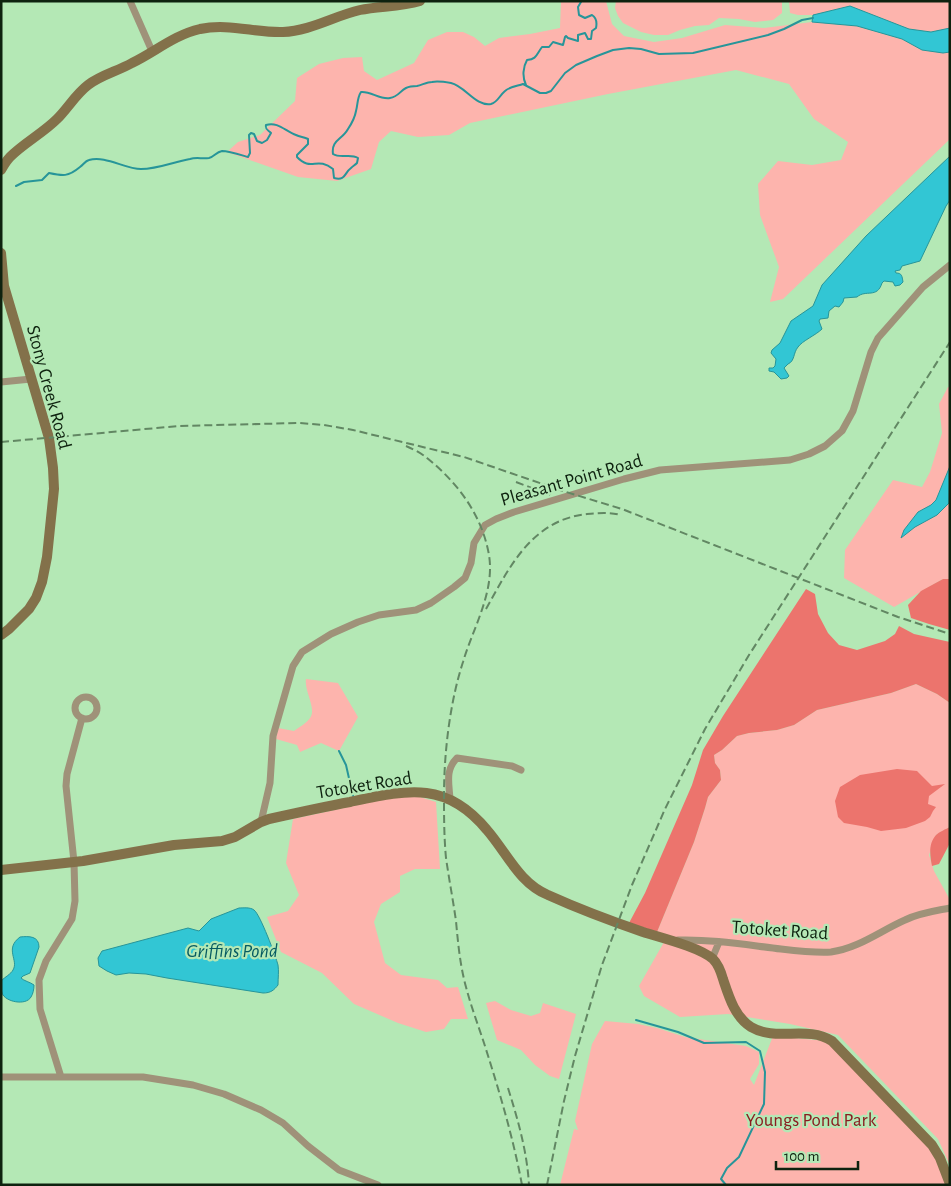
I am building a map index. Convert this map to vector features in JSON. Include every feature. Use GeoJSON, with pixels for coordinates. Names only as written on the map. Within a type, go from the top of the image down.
{"type":"FeatureCollection","features":[{"type":"Feature","properties":{"kind":"main road"},"geometry":{"type":"LineString","coordinates":[[1,170],[9,158],[57,119],[87,85],[135,62],[175,38],[214,27],[284,32],[298,30],[360,10],[413,4],[420,1]]}},
{"type":"Feature","properties":{"kind":"main road","name":"Stony Creek Road"},"geometry":{"type":"LineString","coordinates":[[1,253],[4,286],[49,438],[54,489],[47,557],[42,582],[36,598],[29,609],[1,635]]}},
{"type":"Feature","properties":{"kind":"main road","name":"Totoket Road"},"geometry":{"type":"LineString","coordinates":[[1,870],[74,862],[174,845],[222,841],[234,837],[261,822],[280,817],[394,793],[427,792],[450,799],[464,807],[480,821],[516,870],[537,890],[633,929],[670,941]]}},
{"type":"Feature","properties":{"kind":"main road"},"geometry":{"type":"LineString","coordinates":[[670,941],[700,952],[712,959],[719,968],[737,1013],[746,1023],[765,1032],[814,1034],[832,1041],[932,1145],[940,1158],[950,1184]]}},
{"type":"Feature","properties":{"kind":"street"},"geometry":{"type":"LineString","coordinates":[[130,1],[152,51]]}},
{"type":"Feature","properties":{"kind":"street","name":"Pleasant Point Road"},"geometry":{"type":"LineString","coordinates":[[261,822],[270,783],[273,736],[294,666],[302,652],[331,634],[358,622],[380,615],[416,610],[454,588],[466,578],[471,563],[474,543],[482,529],[496,519],[514,512],[660,470],[790,460],[825,446],[842,431],[853,412],[871,352],[878,338],[923,287],[950,265]]}},
{"type":"Feature","properties":{"kind":"street"},"geometry":{"type":"LineString","coordinates":[[1,382],[31,379]]}},
{"type":"Feature","properties":{"kind":"street"},"geometry":{"type":"LineString","coordinates":[[61,1077],[40,1009],[39,980],[46,961],[72,919],[76,896],[66,782],[82,718]]}},
{"type":"Feature","properties":{"kind":"street"},"geometry":{"type":"LineString","coordinates":[[450,799],[448,776],[457,758],[512,766],[521,770]]}},
{"type":"Feature","properties":{"kind":"street","name":"Totoket Road"},"geometry":{"type":"LineString","coordinates":[[670,941],[695,940],[800,951],[835,951],[862,943],[906,919],[950,908]]}},
{"type":"Feature","properties":{"kind":"street","name":"Totoket Road"},"geometry":{"type":"LineString","coordinates":[[712,959],[719,942]]}},
{"type":"Feature","properties":{"kind":"street"},"geometry":{"type":"LineString","coordinates":[[1,1077],[143,1077],[193,1085],[224,1094],[261,1110],[283,1124],[340,1170],[378,1185]]}},
{"type":"Feature","properties":{"kind":"green space"},"geometry":{"type":"Polygon","coordinates":[[[561,1],[606,1],[612,24],[624,36],[654,42],[682,38],[725,25],[764,28],[812,22],[857,26],[902,39],[922,50],[950,52],[950,139],[783,299],[770,302],[779,267],[760,215],[758,184],[778,161],[812,165],[841,160],[848,142],[814,119],[789,84],[736,70],[470,123],[449,135],[418,137],[391,131],[379,142],[371,169],[337,181],[298,177],[227,152],[238,142],[260,135],[295,101],[297,78],[319,64],[343,58],[362,57],[364,71],[377,80],[414,63],[428,40],[447,32],[463,32],[474,37],[485,46],[499,38],[560,28],[561,1]]]}},
{"type":"Feature","properties":{"kind":"green space"},"geometry":{"type":"Polygon","coordinates":[[[616,1],[782,1],[782,13],[773,20],[755,22],[719,18],[709,25],[695,26],[668,35],[654,35],[641,32],[623,23],[615,8],[616,1]]]}},
{"type":"Feature","properties":{"kind":"green space"},"geometry":{"type":"Polygon","coordinates":[[[789,1],[950,1],[950,28],[931,32],[909,29],[850,6],[813,15],[798,15],[790,13],[789,1]]]}},
{"type":"Feature","properties":{"kind":"green space"},"geometry":{"type":"Polygon","coordinates":[[[948,387],[950,387],[950,579],[943,579],[894,607],[844,578],[845,550],[893,480],[922,487],[930,472],[942,433],[939,404],[948,387]]]}},
{"type":"Feature","properties":{"kind":"green space"},"geometry":{"type":"Polygon","coordinates":[[[306,679],[338,683],[358,717],[339,751],[321,743],[300,752],[297,745],[276,739],[278,728],[294,731],[305,723],[312,714],[306,679]]]}},
{"type":"Feature","properties":{"kind":"green space"},"geometry":{"type":"Polygon","coordinates":[[[916,684],[937,694],[950,703],[950,827],[936,835],[929,855],[934,871],[950,900],[950,1166],[938,1139],[838,1035],[790,1024],[728,1014],[680,1017],[644,996],[639,986],[664,942],[657,932],[694,842],[708,797],[721,780],[720,770],[715,763],[714,755],[737,736],[777,730],[794,725],[817,710],[891,693],[916,684]]]}},
{"type":"Feature","properties":{"kind":"green space"},"geometry":{"type":"Polygon","coordinates":[[[417,796],[436,802],[440,869],[415,869],[400,876],[400,892],[381,904],[374,922],[385,963],[401,975],[438,980],[447,988],[458,987],[468,1019],[451,1019],[444,1029],[426,1032],[398,1023],[354,1004],[322,973],[281,952],[267,917],[288,911],[299,895],[286,863],[293,819],[389,798],[417,796]]]}},
{"type":"Feature","properties":{"kind":"green space"},"geometry":{"type":"Polygon","coordinates":[[[495,1001],[511,1010],[531,1016],[540,1013],[543,1003],[576,1014],[559,1079],[550,1076],[535,1065],[521,1050],[497,1040],[486,1003],[495,1001]]]}},
{"type":"Feature","properties":{"kind":"green space","name":"Youngs Pond Park"},"geometry":{"type":"Polygon","coordinates":[[[605,1021],[638,1024],[685,1037],[746,1046],[759,1052],[759,1064],[750,1079],[754,1085],[773,1036],[827,1041],[932,1148],[947,1185],[560,1185],[574,1129],[578,1130],[575,1121],[592,1044],[605,1021]]]}},
{"type":"Feature","properties":{"kind":"shaded area"},"geometry":{"type":"Polygon","coordinates":[[[943,579],[950,579],[950,630],[911,618],[908,605],[921,591],[943,579]]]}},
{"type":"Feature","properties":{"kind":"shaded area"},"geometry":{"type":"Polygon","coordinates":[[[806,589],[815,594],[818,614],[828,633],[839,645],[857,650],[885,641],[895,634],[899,626],[914,634],[950,642],[950,703],[937,694],[916,684],[891,693],[817,710],[794,725],[777,730],[737,736],[714,755],[715,763],[720,770],[721,780],[708,797],[694,842],[657,932],[629,923],[645,893],[692,785],[703,750],[806,589]]]}},
{"type":"Feature","properties":{"kind":"shaded area"},"geometry":{"type":"Polygon","coordinates":[[[897,769],[917,771],[932,786],[945,784],[929,796],[928,804],[936,807],[930,817],[925,821],[906,828],[881,831],[844,823],[838,817],[835,801],[840,787],[860,775],[897,769]]]}},
{"type":"Feature","properties":{"kind":"shaded area"},"geometry":{"type":"Polygon","coordinates":[[[950,827],[950,843],[939,864],[932,866],[930,854],[933,839],[937,834],[950,827]]]}},
{"type":"Feature","properties":{"kind":"water"},"geometry":{"type":"Polygon","coordinates":[[[850,6],[909,29],[931,32],[950,28],[950,52],[922,50],[902,39],[857,26],[812,22],[813,15],[850,6]]]}},
{"type":"Feature","properties":{"kind":"water"},"geometry":{"type":"Polygon","coordinates":[[[950,156],[950,200],[920,261],[902,266],[900,270],[895,271],[901,275],[903,282],[895,286],[893,282],[884,281],[877,291],[857,297],[844,298],[839,307],[835,306],[829,311],[828,318],[820,319],[822,329],[798,347],[792,361],[784,368],[789,376],[787,378],[781,379],[774,372],[769,371],[769,368],[775,366],[776,359],[771,353],[772,350],[780,343],[791,321],[813,306],[822,285],[866,236],[950,156]]]}},
{"type":"Feature","properties":{"kind":"water"},"geometry":{"type":"Polygon","coordinates":[[[950,466],[949,503],[937,515],[915,527],[901,538],[904,530],[918,512],[936,500],[950,466]]]}},
{"type":"Feature","properties":{"kind":"water","name":"Griffins Pond"},"geometry":{"type":"Polygon","coordinates":[[[239,908],[249,908],[257,913],[271,945],[278,965],[278,985],[270,992],[263,993],[146,974],[129,973],[116,975],[99,966],[98,958],[102,951],[188,928],[199,931],[211,919],[239,908]]]}},
{"type":"Feature","properties":{"kind":"water"},"geometry":{"type":"Polygon","coordinates":[[[20,937],[35,939],[39,943],[39,947],[30,973],[21,978],[34,985],[33,993],[28,1000],[16,1002],[4,996],[1,981],[13,970],[12,950],[15,941],[20,937]]]}},
{"type":"Feature","properties":{"kind":"waterway"},"geometry":{"type":"LineString","coordinates":[[526,85],[524,69],[527,60],[535,58],[542,47],[549,47],[553,42],[563,45],[566,36],[578,41],[578,35],[585,33],[588,39],[591,39],[592,31],[596,28],[596,21],[592,15],[585,18],[579,15],[578,7],[580,1]]}},
{"type":"Feature","properties":{"kind":"waterway"},"geometry":{"type":"LineString","coordinates":[[16,186],[24,182],[42,180],[49,173],[69,174],[86,161],[95,159],[102,159],[128,167],[147,169],[192,158],[209,158],[222,151],[248,157],[250,153],[249,135],[251,133],[254,134],[257,141],[262,143],[267,140],[271,133],[266,127],[266,125],[270,124],[308,139],[308,144],[297,157],[306,163],[327,165],[333,169],[334,178],[338,179],[344,176],[357,163],[358,158],[333,154],[333,149],[338,140],[346,133],[355,116],[361,92],[390,98],[409,87],[430,82],[444,82],[456,85],[480,102],[491,104],[507,90],[523,84],[540,93],[551,91],[565,73],[576,65],[613,50],[629,48],[659,54],[693,53],[768,35],[802,20],[813,18]]}},
{"type":"Feature","properties":{"kind":"waterway"},"geometry":{"type":"LineString","coordinates":[[339,751],[346,765],[353,796]]}},
{"type":"Feature","properties":{"kind":"waterway"},"geometry":{"type":"LineString","coordinates":[[636,1020],[678,1032],[704,1043],[746,1042],[760,1051],[765,1072],[764,1104],[739,1157],[727,1168],[721,1179],[726,1185]]}},
{"type":"Feature","properties":{"kind":"railway"},"geometry":{"type":"LineString","coordinates":[[547,1185],[575,1056],[602,965],[632,885],[665,809],[705,729],[749,655],[950,342]]}},
{"type":"Feature","properties":{"kind":"railway"},"geometry":{"type":"LineString","coordinates":[[1,442],[179,426],[299,423],[353,430],[464,457],[622,509],[898,617],[950,634]]}},
{"type":"Feature","properties":{"kind":"railway"},"geometry":{"type":"LineString","coordinates":[[406,446],[427,458],[458,489],[481,526],[489,555],[489,583],[486,596],[458,677],[449,727],[444,779],[445,842],[464,979],[505,1114],[522,1185]]}},
{"type":"Feature","properties":{"kind":"railway"},"geometry":{"type":"LineString","coordinates":[[516,482],[550,495]]}},
{"type":"Feature","properties":{"kind":"railway"},"geometry":{"type":"LineString","coordinates":[[486,609],[514,562],[537,535],[551,525],[568,518],[587,514],[608,513],[621,515]]}},
{"type":"Feature","properties":{"kind":"railway"},"geometry":{"type":"LineString","coordinates":[[508,1088],[519,1124],[529,1185]]}}]}
